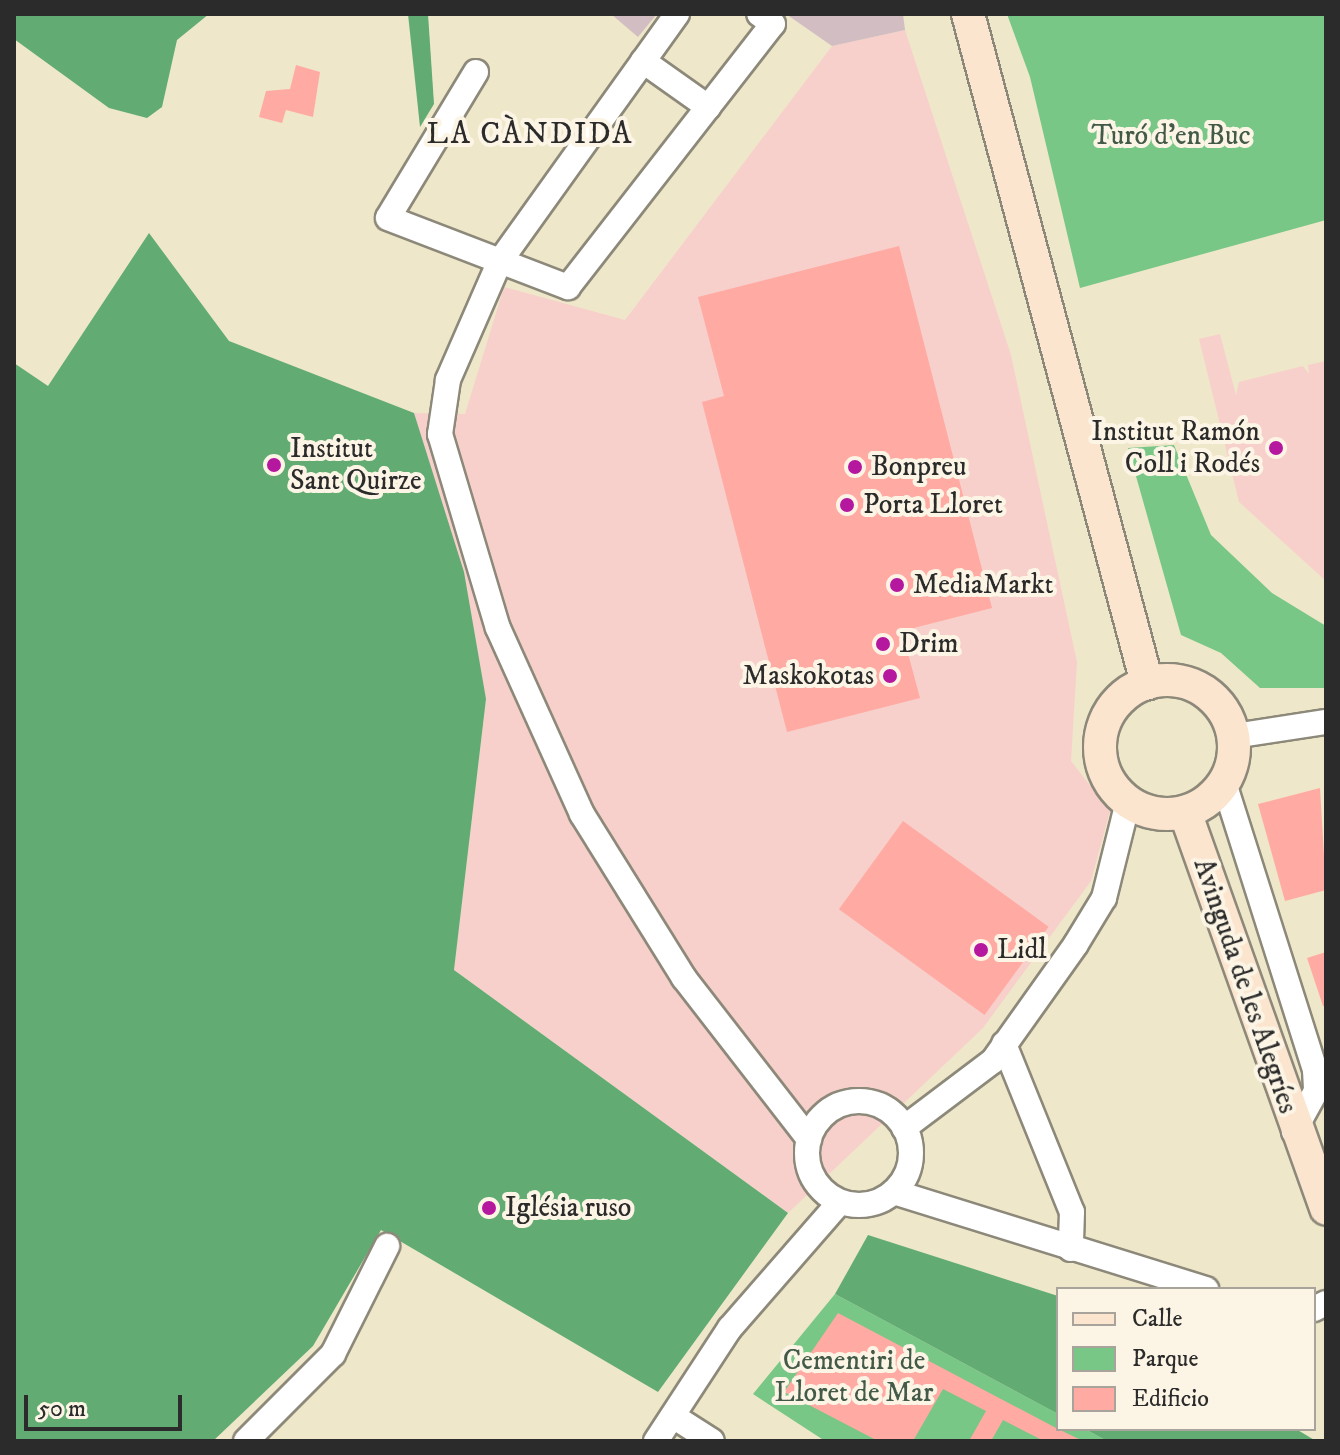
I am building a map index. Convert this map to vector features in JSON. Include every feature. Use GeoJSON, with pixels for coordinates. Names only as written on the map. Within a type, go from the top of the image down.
{"type":"FeatureCollection","features":[{"type":"Feature","properties":{"kind":"main road"},"geometry":{"type":"LineString","coordinates":[[968,14],[1147,683]]}},
{"type":"Feature","properties":{"kind":"main road"},"geometry":{"type":"LineString","coordinates":[[1176,680],[1203,690],[1223,709],[1234,736],[1224,783],[1185,812],[1146,811],[1128,802],[1103,768],[1101,736],[1113,707],[1147,683],[1176,680]]}},
{"type":"Feature","properties":{"kind":"main road","name":"Avinguda de les Alegríes"},"geometry":{"type":"LineString","coordinates":[[1185,812],[1294,1131]]}},
{"type":"Feature","properties":{"kind":"main road"},"geometry":{"type":"LineString","coordinates":[[1294,1131],[1326,1209]]}},
{"type":"Feature","properties":{"kind":"street"},"geometry":{"type":"LineString","coordinates":[[677,14],[499,263],[439,416],[498,628],[552,754],[631,899],[809,1139],[816,1183],[840,1202],[868,1204],[894,1192],[909,1168],[904,1128],[879,1105],[844,1103],[829,1111],[809,1139]]}},
{"type":"Feature","properties":{"kind":"street"},"geometry":{"type":"LineString","coordinates":[[476,72],[388,218],[568,287],[708,107],[766,19]]}},
{"type":"Feature","properties":{"kind":"street"},"geometry":{"type":"LineString","coordinates":[[643,61],[708,107]]}},
{"type":"Feature","properties":{"kind":"street"},"geometry":{"type":"LineString","coordinates":[[1234,736],[1325,729]]}},
{"type":"Feature","properties":{"kind":"street","name":"Avinguda de les Alegríes"},"geometry":{"type":"LineString","coordinates":[[1224,783],[1315,1070],[1316,1091],[1294,1131]]}},
{"type":"Feature","properties":{"kind":"street"},"geometry":{"type":"LineString","coordinates":[[904,1128],[1004,1044],[1104,898],[1128,802]]}},
{"type":"Feature","properties":{"kind":"street"},"geometry":{"type":"LineString","coordinates":[[1004,1044],[1072,1212],[1071,1249]]}},
{"type":"Feature","properties":{"kind":"street"},"geometry":{"type":"LineString","coordinates":[[894,1192],[1199,1287]]}},
{"type":"Feature","properties":{"kind":"street"},"geometry":{"type":"LineString","coordinates":[[656,1441],[730,1328],[840,1202]]}},
{"type":"Feature","properties":{"kind":"street"},"geometry":{"type":"LineString","coordinates":[[246,1441],[333,1354],[387,1246]]}},
{"type":"Feature","properties":{"kind":"street"},"geometry":{"type":"LineString","coordinates":[[673,1416],[712,1441]]}},
{"type":"Feature","properties":{"kind":"shaded area"},"geometry":{"type":"Polygon","coordinates":[[[611,14],[657,14],[638,37],[611,14]]]}},
{"type":"Feature","properties":{"kind":"shaded area"},"geometry":{"type":"Polygon","coordinates":[[[786,14],[903,14],[905,30],[832,46],[786,14]]]}},
{"type":"Feature","properties":{"kind":"shaded area"},"geometry":{"type":"Polygon","coordinates":[[[905,30],[1011,355],[1077,662],[1071,761],[1110,811],[1091,881],[983,1028],[788,1213],[454,970],[486,699],[414,413],[465,414],[504,287],[625,320],[832,46],[905,30]]]}},
{"type":"Feature","properties":{"kind":"shaded area","name":"Institut Ramón Coll i Rodés"},"geometry":{"type":"Polygon","coordinates":[[[1220,334],[1236,395],[1239,382],[1303,366],[1309,374],[1308,365],[1326,361],[1326,581],[1239,502],[1199,339],[1220,334]]]}},
{"type":"Feature","properties":{"kind":"green space"},"geometry":{"type":"Polygon","coordinates":[[[14,14],[209,14],[177,40],[162,107],[147,118],[109,108],[14,39],[14,14]]]}},
{"type":"Feature","properties":{"kind":"green space"},"geometry":{"type":"Polygon","coordinates":[[[408,14],[428,14],[434,104],[420,127],[408,14]]]}},
{"type":"Feature","properties":{"kind":"green space","name":"Turó d'en Buc"},"geometry":{"type":"Polygon","coordinates":[[[1007,14],[1326,14],[1326,220],[1080,288],[1030,77],[1007,14]]]}},
{"type":"Feature","properties":{"kind":"green space"},"geometry":{"type":"Polygon","coordinates":[[[149,233],[229,341],[414,413],[464,572],[486,699],[454,970],[788,1213],[658,1392],[381,1230],[313,1346],[213,1441],[14,1441],[14,363],[48,386],[149,233]]]}},
{"type":"Feature","properties":{"kind":"green space"},"geometry":{"type":"Polygon","coordinates":[[[1174,445],[1211,535],[1272,593],[1326,626],[1326,688],[1260,688],[1221,653],[1181,635],[1128,448],[1174,445]]]}},
{"type":"Feature","properties":{"kind":"green space"},"geometry":{"type":"Polygon","coordinates":[[[868,1235],[1056,1295],[1056,1413],[835,1294],[868,1235]]]}},
{"type":"Feature","properties":{"kind":"green space","name":"Cementiri de Lloret de Mar"},"geometry":{"type":"Polygon","coordinates":[[[835,1294],[1056,1413],[1056,1431],[1089,1431],[1107,1441],[825,1441],[753,1394],[835,1294]]]}},
{"type":"Feature","properties":{"kind":"green space"},"geometry":{"type":"Polygon","coordinates":[[[1089,1431],[1299,1431],[1316,1441],[1107,1441],[1089,1431]]]}},
{"type":"Feature","properties":{"kind":"building"},"geometry":{"type":"Polygon","coordinates":[[[296,65],[320,72],[313,117],[286,110],[282,123],[259,117],[266,91],[290,89],[296,65]]]}},
{"type":"Feature","properties":{"kind":"building","name":"Porta Lloret"},"geometry":{"type":"Polygon","coordinates":[[[899,246],[992,608],[902,631],[920,698],[787,732],[702,402],[724,396],[698,297],[899,246]]]}},
{"type":"Feature","properties":{"kind":"building"},"geometry":{"type":"Polygon","coordinates":[[[1320,788],[1326,890],[1285,901],[1258,804],[1320,788]]]}},
{"type":"Feature","properties":{"kind":"building"},"geometry":{"type":"Polygon","coordinates":[[[903,821],[1049,927],[985,1015],[839,909],[903,821]]]}},
{"type":"Feature","properties":{"kind":"building"},"geometry":{"type":"Polygon","coordinates":[[[1326,952],[1326,1006],[1323,1006],[1307,958],[1326,952]]]}},
{"type":"Feature","properties":{"kind":"building"},"geometry":{"type":"Polygon","coordinates":[[[838,1313],[1056,1428],[1056,1431],[1083,1441],[1044,1441],[1003,1420],[991,1441],[969,1441],[986,1411],[943,1389],[913,1441],[878,1441],[784,1392],[838,1313]]]}},
{"type":"Feature","properties":{"kind":"place","name":"Institut Ramón Coll i Rodés"},"geometry":{"type":"Point","coordinates":[1276,448]}},
{"type":"Feature","properties":{"kind":"place","name":"Institut Sant Quirze"},"geometry":{"type":"Point","coordinates":[274,465]}},
{"type":"Feature","properties":{"kind":"place","name":"Bonpreu"},"geometry":{"type":"Point","coordinates":[855,467]}},
{"type":"Feature","properties":{"kind":"place","name":"Porta Lloret"},"geometry":{"type":"Point","coordinates":[847,505]}},
{"type":"Feature","properties":{"kind":"place","name":"MediaMarkt"},"geometry":{"type":"Point","coordinates":[897,585]}},
{"type":"Feature","properties":{"kind":"place","name":"Drim"},"geometry":{"type":"Point","coordinates":[883,644]}},
{"type":"Feature","properties":{"kind":"place","name":"Maskokotas"},"geometry":{"type":"Point","coordinates":[890,676]}},
{"type":"Feature","properties":{"kind":"place","name":"Lidl"},"geometry":{"type":"Point","coordinates":[981,950]}},
{"type":"Feature","properties":{"kind":"place","name":"Iglésia ruso"},"geometry":{"type":"Point","coordinates":[489,1208]}},
{"type":"Feature","properties":{"kind":"district","name":"LA CÀNDIDA"},"geometry":{"type":"Point","coordinates":[530,135]}}]}
